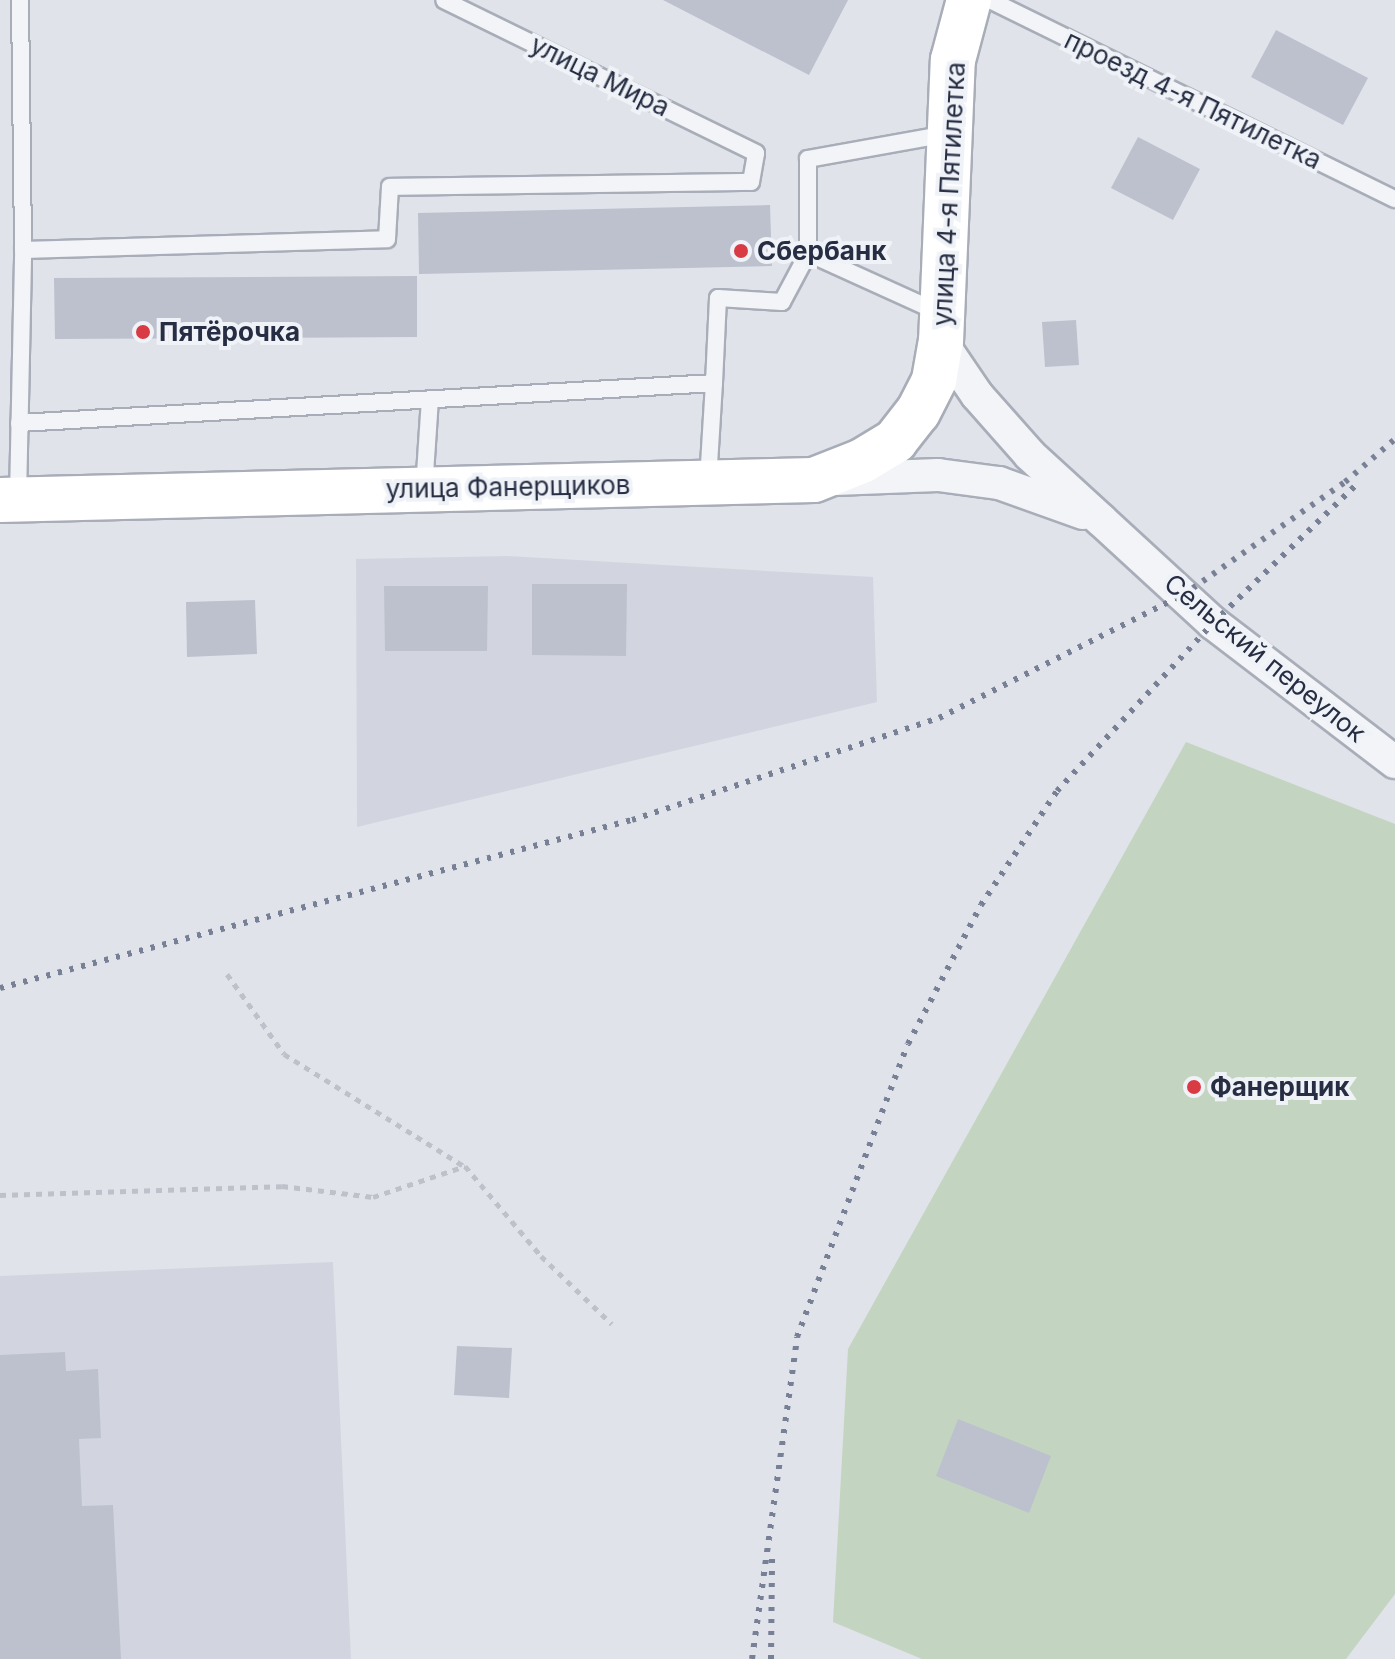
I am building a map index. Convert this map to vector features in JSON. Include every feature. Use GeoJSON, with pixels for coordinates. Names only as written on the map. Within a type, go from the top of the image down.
{"type":"FeatureCollection","features":[{"type":"Feature","properties":{"kind":"main road","name":"улица 4-я Пятилетка"},"geometry":{"type":"LineString","coordinates":[[942,328],[953,60],[969,0]]}},
{"type":"Feature","properties":{"kind":"main road","name":"улица Фанерщиков"},"geometry":{"type":"LineString","coordinates":[[9,500],[814,480],[862,461],[895,441],[918,412],[934,380],[942,328]]}},
{"type":"Feature","properties":{"kind":"street","name":"Сельский переулок"},"geometry":{"type":"LineString","coordinates":[[942,328],[977,395],[1030,455],[1213,623],[1395,762]]}},
{"type":"Feature","properties":{"kind":"street","name":"Сельский переулок"},"geometry":{"type":"LineString","coordinates":[[814,480],[938,475],[999,483],[1101,520]]}},
{"type":"Feature","properties":{"kind":"lane"},"geometry":{"type":"LineString","coordinates":[[9,500],[19,423],[23,250],[20,0]]}},
{"type":"Feature","properties":{"kind":"lane","name":"проезд 4-я Пятилетка"},"geometry":{"type":"LineString","coordinates":[[990,0],[1395,199]]}},
{"type":"Feature","properties":{"kind":"lane","name":"улица Мира"},"geometry":{"type":"LineString","coordinates":[[23,250],[387,239],[390,187],[751,182],[756,153],[451,1]]}},
{"type":"Feature","properties":{"kind":"lane"},"geometry":{"type":"LineString","coordinates":[[708,483],[718,298],[782,302],[808,253],[808,159],[949,134]]}},
{"type":"Feature","properties":{"kind":"lane"},"geometry":{"type":"LineString","coordinates":[[808,253],[942,328]]}},
{"type":"Feature","properties":{"kind":"lane"},"geometry":{"type":"LineString","coordinates":[[19,423],[714,383]]}},
{"type":"Feature","properties":{"kind":"lane"},"geometry":{"type":"LineString","coordinates":[[424,490],[430,399]]}},
{"type":"Feature","properties":{"kind":"path"},"geometry":{"type":"LineString","coordinates":[[227,974],[284,1054],[465,1166],[541,1256],[612,1324]]}},
{"type":"Feature","properties":{"kind":"path"},"geometry":{"type":"LineString","coordinates":[[0,1195],[282,1186],[373,1197],[465,1166]]}},
{"type":"Feature","properties":{"kind":"shaded area"},"geometry":{"type":"Polygon","coordinates":[[[507,556],[873,577],[877,702],[357,827],[356,559],[507,556]]]}},
{"type":"Feature","properties":{"kind":"shaded area"},"geometry":{"type":"Polygon","coordinates":[[[333,1262],[351,1659],[0,1659],[0,1276],[333,1262]]]}},
{"type":"Feature","properties":{"kind":"green space","name":"Фанерщик"},"geometry":{"type":"Polygon","coordinates":[[[1186,742],[1395,824],[1395,1594],[1346,1659],[922,1659],[833,1622],[848,1349],[1186,742]]]}},
{"type":"Feature","properties":{"kind":"building"},"geometry":{"type":"Polygon","coordinates":[[[663,0],[848,0],[809,75],[663,0]]]}},
{"type":"Feature","properties":{"kind":"building"},"geometry":{"type":"Polygon","coordinates":[[[1276,30],[1368,78],[1343,125],[1251,77],[1276,30]]]}},
{"type":"Feature","properties":{"kind":"building"},"geometry":{"type":"Polygon","coordinates":[[[1138,137],[1200,169],[1173,220],[1111,188],[1138,137]]]}},
{"type":"Feature","properties":{"kind":"building"},"geometry":{"type":"Polygon","coordinates":[[[770,205],[772,266],[419,274],[418,213],[770,205]]]}},
{"type":"Feature","properties":{"kind":"building"},"geometry":{"type":"Polygon","coordinates":[[[417,276],[417,337],[55,339],[54,278],[417,276]]]}},
{"type":"Feature","properties":{"kind":"building"},"geometry":{"type":"Polygon","coordinates":[[[1076,320],[1079,365],[1045,367],[1042,322],[1076,320]]]}},
{"type":"Feature","properties":{"kind":"building"},"geometry":{"type":"Polygon","coordinates":[[[532,584],[627,584],[626,656],[532,655],[532,584]]]}},
{"type":"Feature","properties":{"kind":"building"},"geometry":{"type":"Polygon","coordinates":[[[384,586],[488,586],[487,651],[385,651],[384,586]]]}},
{"type":"Feature","properties":{"kind":"building"},"geometry":{"type":"Polygon","coordinates":[[[255,600],[257,654],[187,657],[186,602],[255,600]]]}},
{"type":"Feature","properties":{"kind":"building"},"geometry":{"type":"Polygon","coordinates":[[[457,1346],[512,1348],[509,1398],[454,1395],[457,1346]]]}},
{"type":"Feature","properties":{"kind":"building"},"geometry":{"type":"Polygon","coordinates":[[[65,1352],[66,1371],[98,1369],[101,1438],[79,1439],[82,1506],[113,1505],[121,1659],[0,1659],[0,1355],[65,1352]]]}},
{"type":"Feature","properties":{"kind":"building"},"geometry":{"type":"Polygon","coordinates":[[[958,1419],[1051,1456],[1029,1513],[936,1476],[958,1419]]]}},
{"type":"Feature","properties":{"kind":"railway"},"geometry":{"type":"LineString","coordinates":[[0,988],[632,820],[939,718],[1183,595],[1345,482],[1395,439]]}},
{"type":"Feature","properties":{"kind":"railway"},"geometry":{"type":"LineString","coordinates":[[752,1659],[797,1337],[908,1044],[981,905],[1057,791],[1213,623],[1357,484]]}},
{"type":"Feature","properties":{"kind":"railway"},"geometry":{"type":"LineString","coordinates":[[771,1659],[772,1557]]}},
{"type":"Feature","properties":{"kind":"place","name":"Сбербанк"},"geometry":{"type":"Point","coordinates":[741,251]}},
{"type":"Feature","properties":{"kind":"place","name":"Пятёрочка"},"geometry":{"type":"Point","coordinates":[143,332]}},
{"type":"Feature","properties":{"kind":"place","name":"Фанерщик"},"geometry":{"type":"Point","coordinates":[1194,1087]}}]}
